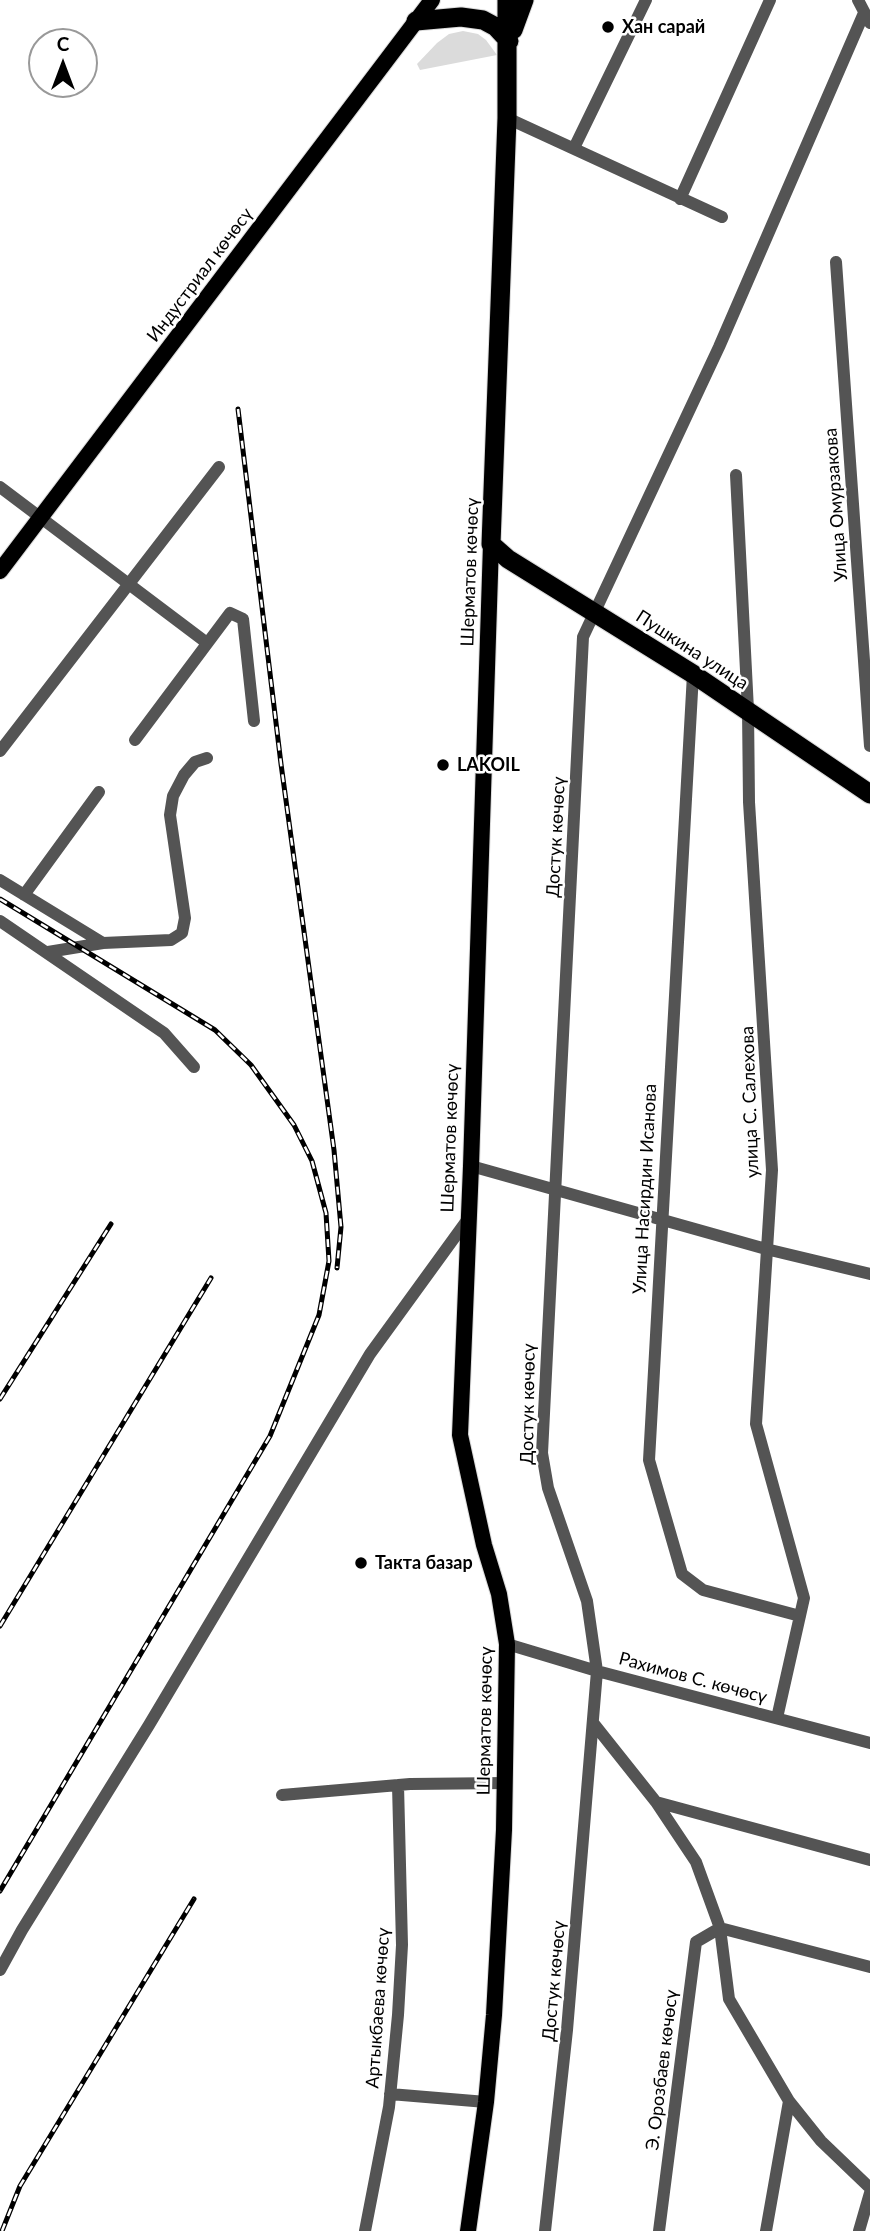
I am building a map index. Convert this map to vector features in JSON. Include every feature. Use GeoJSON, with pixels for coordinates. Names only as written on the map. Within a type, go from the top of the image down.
{"type":"FeatureCollection","features":[{"type":"Feature","properties":{"kind":"highway","name":"Шерматов көчөсү"},"geometry":{"type":"LineString","coordinates":[[491,544],[507,118],[508,0]]}},
{"type":"Feature","properties":{"kind":"highway"},"geometry":{"type":"LineString","coordinates":[[416,21],[460,17],[483,20],[496,27],[509,41],[524,0]]}},
{"type":"Feature","properties":{"kind":"highway","name":"Пушкина улица"},"geometry":{"type":"LineString","coordinates":[[491,544],[508,559],[692,674],[870,794]]}},
{"type":"Feature","properties":{"kind":"main road","name":"Индустриал көчөсү"},"geometry":{"type":"LineString","coordinates":[[0,570],[432,1]]}},
{"type":"Feature","properties":{"kind":"main road","name":"Шерматов көчөсү"},"geometry":{"type":"LineString","coordinates":[[468,2231],[486,2102],[494,2015],[506,1783],[508,1644],[499,1594],[484,1545],[460,1435],[491,544]]}},
{"type":"Feature","properties":{"kind":"street"},"geometry":{"type":"LineString","coordinates":[[573,148],[646,0]]}},
{"type":"Feature","properties":{"kind":"street"},"geometry":{"type":"LineString","coordinates":[[680,199],[770,0]]}},
{"type":"Feature","properties":{"kind":"street"},"geometry":{"type":"LineString","coordinates":[[858,0],[867,18]]}},
{"type":"Feature","properties":{"kind":"street","name":"Достук көчөсү"},"geometry":{"type":"LineString","coordinates":[[545,2231],[567,2030],[597,1671],[587,1601],[548,1488],[542,1453],[583,637],[719,347],[867,18]]}},
{"type":"Feature","properties":{"kind":"street"},"geometry":{"type":"LineString","coordinates":[[507,118],[722,218]]}},
{"type":"Feature","properties":{"kind":"street","name":"Улица Омурзакова"},"geometry":{"type":"LineString","coordinates":[[836,262],[870,746]]}},
{"type":"Feature","properties":{"kind":"street"},"geometry":{"type":"LineString","coordinates":[[0,751],[219,467]]}},
{"type":"Feature","properties":{"kind":"street","name":"улица С. Салехова"},"geometry":{"type":"LineString","coordinates":[[736,475],[749,802],[772,1170],[756,1424],[804,1598],[777,1718]]}},
{"type":"Feature","properties":{"kind":"street"},"geometry":{"type":"LineString","coordinates":[[0,487],[207,643]]}},
{"type":"Feature","properties":{"kind":"street"},"geometry":{"type":"LineString","coordinates":[[135,740],[230,613],[243,619],[254,721]]}},
{"type":"Feature","properties":{"kind":"street","name":"Улица Насирдин Исанова"},"geometry":{"type":"LineString","coordinates":[[692,674],[649,1460],[682,1574],[703,1590],[800,1616]]}},
{"type":"Feature","properties":{"kind":"street"},"geometry":{"type":"LineString","coordinates":[[48,952],[103,943],[172,940],[182,933],[185,918],[170,815],[173,796],[184,775],[195,762],[206,758]]}},
{"type":"Feature","properties":{"kind":"street"},"geometry":{"type":"LineString","coordinates":[[24,895],[99,792]]}},
{"type":"Feature","properties":{"kind":"street"},"geometry":{"type":"LineString","coordinates":[[0,880],[103,943]]}},
{"type":"Feature","properties":{"kind":"street"},"geometry":{"type":"LineString","coordinates":[[0,921],[164,1033],[194,1067]]}},
{"type":"Feature","properties":{"kind":"street"},"geometry":{"type":"LineString","coordinates":[[471,1166],[766,1249],[870,1274]]}},
{"type":"Feature","properties":{"kind":"street"},"geometry":{"type":"LineString","coordinates":[[0,1970],[149,1726],[370,1353],[468,1219]]}},
{"type":"Feature","properties":{"kind":"street","name":"Рахимов С. көчөсү"},"geometry":{"type":"LineString","coordinates":[[508,1644],[597,1671],[870,1743]]}},
{"type":"Feature","properties":{"kind":"street"},"geometry":{"type":"LineString","coordinates":[[594,1724],[656,1802],[695,1862],[720,1928],[729,1999],[789,2101],[821,2141],[870,2190],[859,2231]]}},
{"type":"Feature","properties":{"kind":"street"},"geometry":{"type":"LineString","coordinates":[[282,1796],[398,1785],[506,1783]]}},
{"type":"Feature","properties":{"kind":"street","name":"Артыкбаева көчөсү"},"geometry":{"type":"LineString","coordinates":[[365,2231],[390,2094],[398,2015],[402,1945],[398,1785]]}},
{"type":"Feature","properties":{"kind":"street"},"geometry":{"type":"LineString","coordinates":[[656,1802],[870,1860]]}},
{"type":"Feature","properties":{"kind":"street"},"geometry":{"type":"LineString","coordinates":[[720,1928],[870,1967]]}},
{"type":"Feature","properties":{"kind":"street","name":"Э. Орозбаев көчөсү"},"geometry":{"type":"LineString","coordinates":[[659,2231],[695,1942],[720,1928]]}},
{"type":"Feature","properties":{"kind":"street"},"geometry":{"type":"LineString","coordinates":[[390,2094],[486,2102]]}},
{"type":"Feature","properties":{"kind":"street"},"geometry":{"type":"LineString","coordinates":[[766,2231],[789,2101]]}},
{"type":"Feature","properties":{"kind":"shaded area"},"geometry":{"type":"Polygon","coordinates":[[[463,31],[478,34],[497,55],[420,70],[417,64],[437,43],[449,34],[463,31]]]}},
{"type":"Feature","properties":{"kind":"railway"},"geometry":{"type":"LineString","coordinates":[[238,409],[281,764],[334,1150],[341,1227],[337,1268]]}},
{"type":"Feature","properties":{"kind":"railway"},"geometry":{"type":"LineString","coordinates":[[0,899],[215,1030],[251,1065],[294,1125],[312,1161],[326,1213],[329,1261],[319,1315],[270,1436],[0,1891]]}},
{"type":"Feature","properties":{"kind":"railway"},"geometry":{"type":"LineString","coordinates":[[0,1399],[111,1224]]}},
{"type":"Feature","properties":{"kind":"railway"},"geometry":{"type":"LineString","coordinates":[[0,1626],[211,1278]]}},
{"type":"Feature","properties":{"kind":"railway"},"geometry":{"type":"LineString","coordinates":[[2,2231],[20,2186],[194,1899]]}},
{"type":"Feature","properties":{"kind":"place","name":"Хан сарай"},"geometry":{"type":"Point","coordinates":[608,27]}},
{"type":"Feature","properties":{"kind":"place","name":"LAKOIL"},"geometry":{"type":"Point","coordinates":[443,765]}},
{"type":"Feature","properties":{"kind":"place","name":"Такта базар"},"geometry":{"type":"Point","coordinates":[361,1563]}}]}
